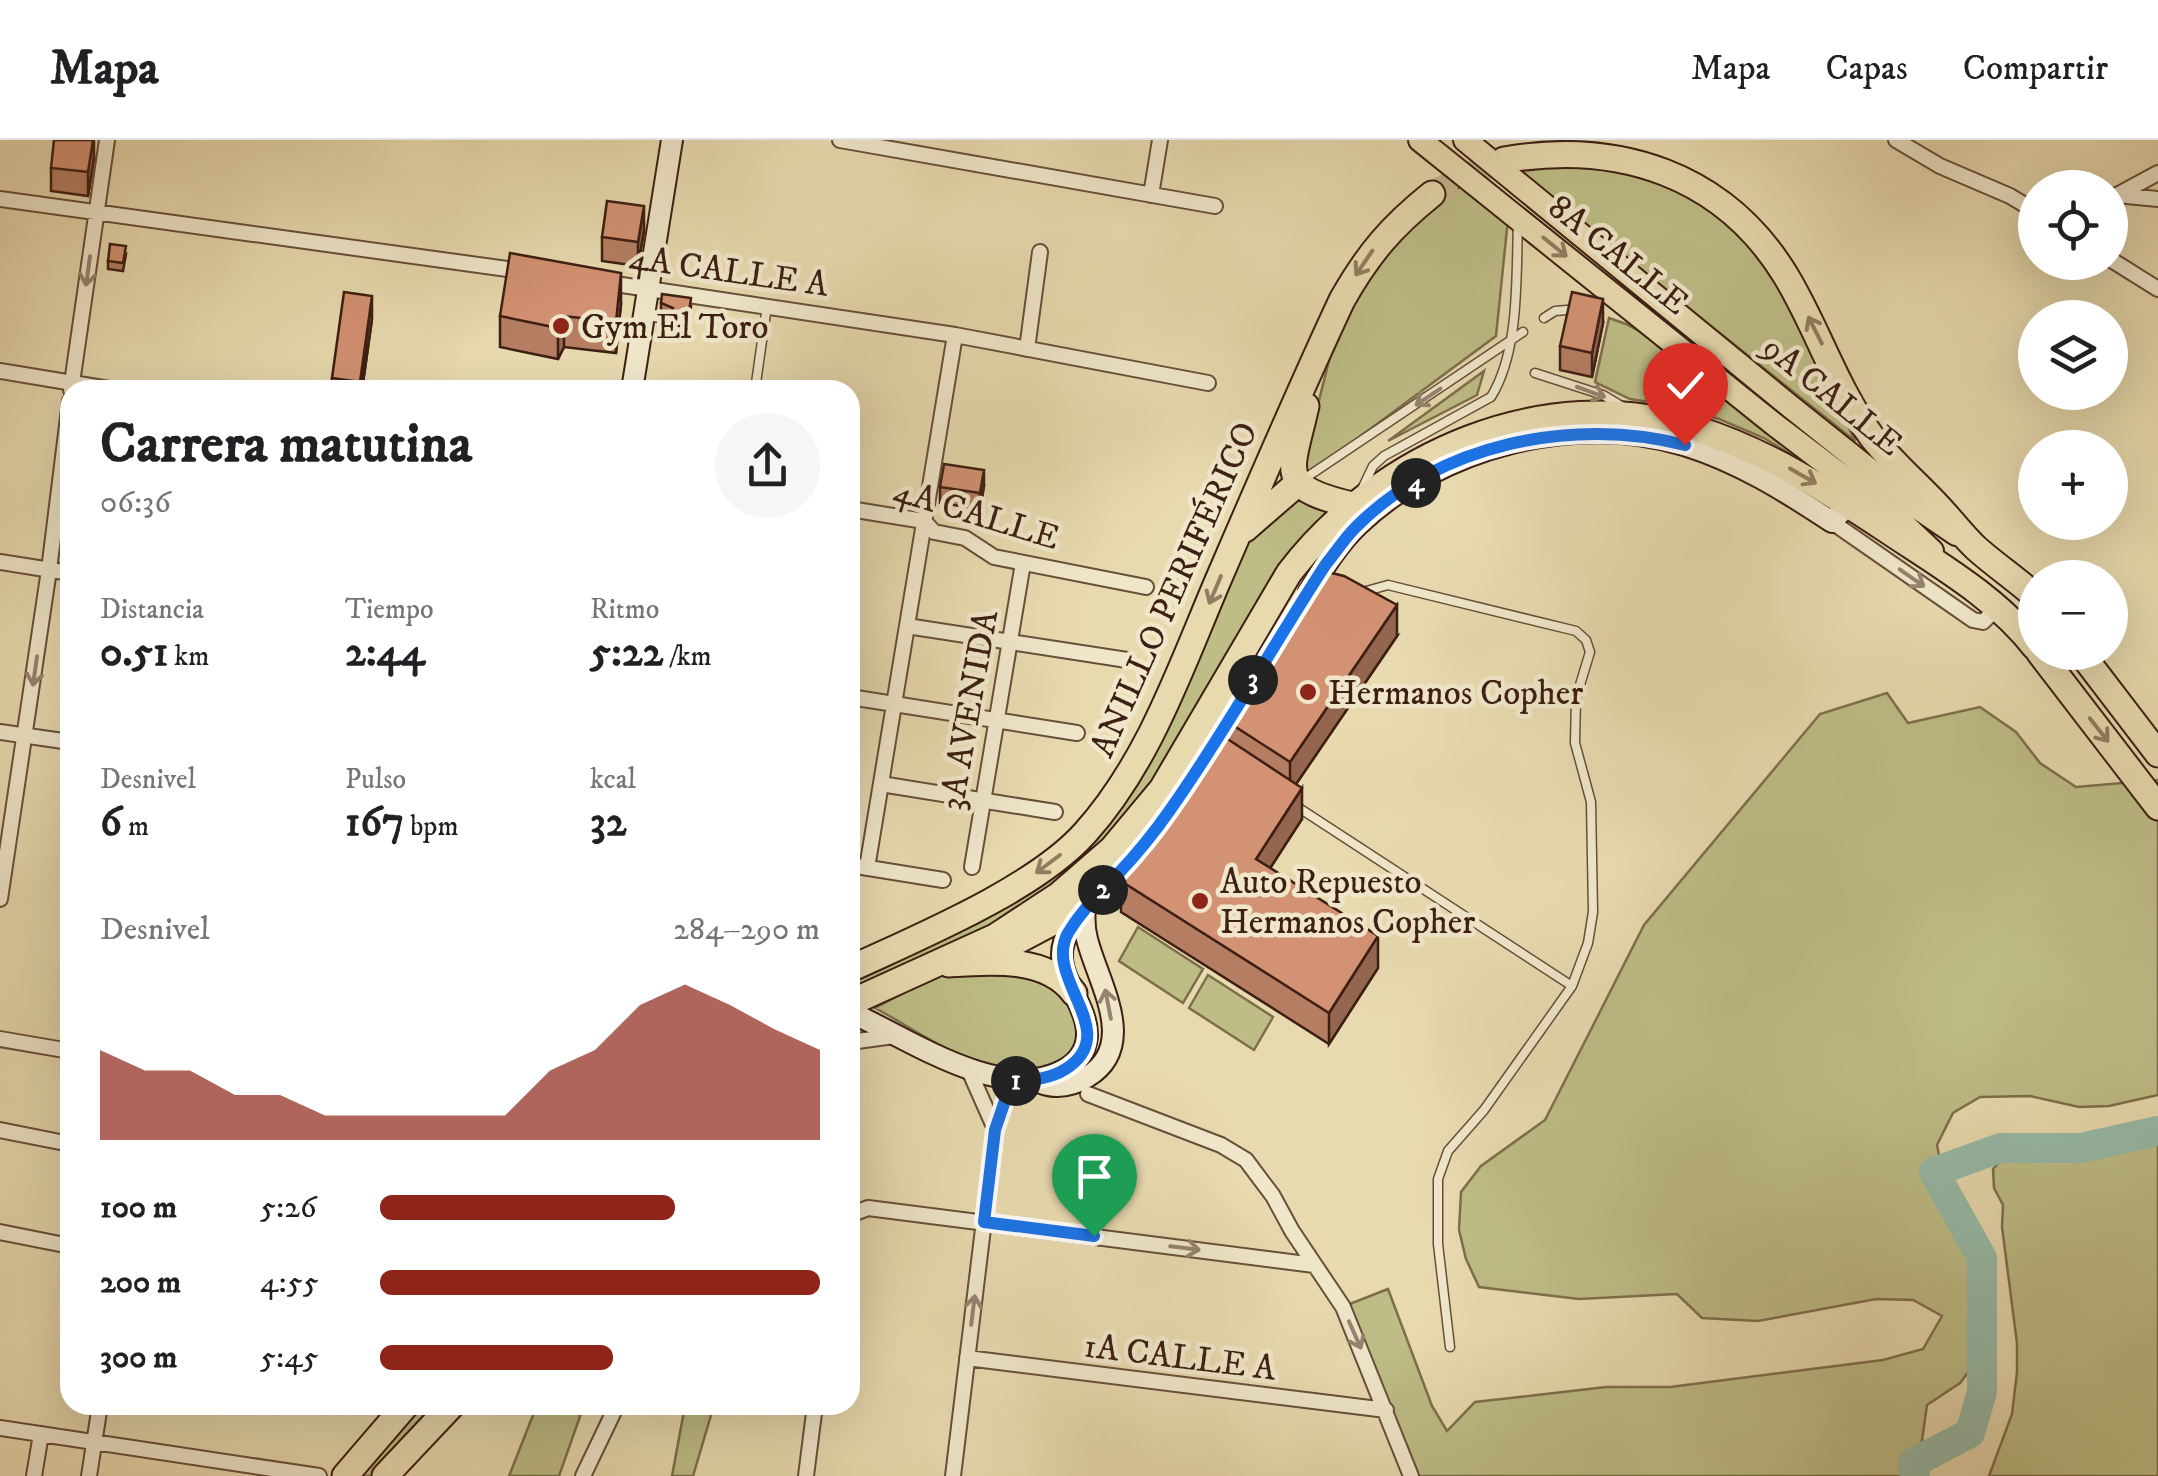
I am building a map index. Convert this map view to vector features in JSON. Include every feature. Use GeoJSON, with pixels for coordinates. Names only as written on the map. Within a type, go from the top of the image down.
{"type":"FeatureCollection","features":[{"type":"Feature","properties":{"kind":"highway"},"geometry":{"type":"LineString","coordinates":[[1504,160],[1582,152],[1627,158],[1703,190],[1735,214],[1786,275],[1870,434],[1976,547],[2018,582]]}},
{"type":"Feature","properties":{"kind":"highway","name":"ANILLO PERIFÉRICO"},"geometry":{"type":"LineString","coordinates":[[860,964],[1004,893],[1046,867],[1084,834],[1122,786],[1148,739],[1342,300],[1366,258],[1396,223],[1432,194]]}},
{"type":"Feature","properties":{"kind":"highway"},"geometry":{"type":"LineString","coordinates":[[1317,354],[1292,468],[1298,483],[1315,496],[1354,504]]}},
{"type":"Feature","properties":{"kind":"highway","name":"ANILLO PERIFÉRICO"},"geometry":{"type":"LineString","coordinates":[[860,999],[995,937],[1087,873],[1137,823],[1180,761],[1289,573],[1328,527],[1354,504],[1424,458],[1490,432],[1565,418],[1644,419],[1692,428],[1798,472],[1840,513],[1957,576],[2018,629]]}},
{"type":"Feature","properties":{"kind":"highway"},"geometry":{"type":"LineString","coordinates":[[1238,535],[1298,483]]}},
{"type":"Feature","properties":{"kind":"highway","name":"ANILLO PERIFÉRICO"},"geometry":{"type":"LineString","coordinates":[[2052,670],[2158,807]]}},
{"type":"Feature","properties":{"kind":"highway"},"geometry":{"type":"LineString","coordinates":[[2094,670],[2158,754]]}},
{"type":"Feature","properties":{"kind":"highway"},"geometry":{"type":"LineString","coordinates":[[934,966],[1010,946],[1085,905]]}},
{"type":"Feature","properties":{"kind":"highway"},"geometry":{"type":"LineString","coordinates":[[934,966],[988,962],[1023,966],[1055,976],[1074,993]]}},
{"type":"Feature","properties":{"kind":"highway"},"geometry":{"type":"LineString","coordinates":[[345,1476],[397,1415]]}},
{"type":"Feature","properties":{"kind":"highway"},"geometry":{"type":"LineString","coordinates":[[384,1476],[442,1415]]}},
{"type":"Feature","properties":{"kind":"main road","name":"8A CALLE"},"geometry":{"type":"LineString","coordinates":[[1420,140],[1636,317],[1896,517],[1957,576]]}},
{"type":"Feature","properties":{"kind":"main road","name":"9A CALLE"},"geometry":{"type":"LineString","coordinates":[[1465,140],[1822,432],[1916,506],[1976,547]]}},
{"type":"Feature","properties":{"kind":"street"},"geometry":{"type":"LineString","coordinates":[[73,380],[108,140]]}},
{"type":"Feature","properties":{"kind":"street"},"geometry":{"type":"LineString","coordinates":[[634,380],[672,140]]}},
{"type":"Feature","properties":{"kind":"street"},"geometry":{"type":"LineString","coordinates":[[840,140],[1214,206]]}},
{"type":"Feature","properties":{"kind":"street"},"geometry":{"type":"LineString","coordinates":[[1151,195],[1160,140]]}},
{"type":"Feature","properties":{"kind":"street"},"geometry":{"type":"LineString","coordinates":[[1896,140],[1940,166],[2018,201]]}},
{"type":"Feature","properties":{"kind":"street"},"geometry":{"type":"LineString","coordinates":[[2128,189],[2158,173]]}},
{"type":"Feature","properties":{"kind":"street"},"geometry":{"type":"LineString","coordinates":[[2128,198],[2158,199]]}},
{"type":"Feature","properties":{"kind":"street"},"geometry":{"type":"LineString","coordinates":[[0,199],[530,272]]}},
{"type":"Feature","properties":{"kind":"street"},"geometry":{"type":"LineString","coordinates":[[1027,349],[1040,252]]}},
{"type":"Feature","properties":{"kind":"street"},"geometry":{"type":"LineString","coordinates":[[2128,270],[2158,289]]}},
{"type":"Feature","properties":{"kind":"street","name":"4A CALLE A"},"geometry":{"type":"LineString","coordinates":[[589,280],[955,335],[1208,383]]}},
{"type":"Feature","properties":{"kind":"street"},"geometry":{"type":"LineString","coordinates":[[867,868],[955,335]]}},
{"type":"Feature","properties":{"kind":"street"},"geometry":{"type":"LineString","coordinates":[[0,372],[60,384]]}},
{"type":"Feature","properties":{"kind":"street","name":"ANILLO PERIFÉRICO"},"geometry":{"type":"LineString","coordinates":[[1312,595],[1355,528],[1395,495],[1472,456],[1520,442],[1626,433],[1685,445],[1840,513],[1972,620],[1983,622],[2006,615]]}},
{"type":"Feature","properties":{"kind":"street"},"geometry":{"type":"LineString","coordinates":[[0,899],[60,481]]}},
{"type":"Feature","properties":{"kind":"street","name":"4A CALLE"},"geometry":{"type":"LineString","coordinates":[[860,510],[924,521],[934,532],[964,538],[983,552],[1023,563],[1146,587]]}},
{"type":"Feature","properties":{"kind":"street"},"geometry":{"type":"LineString","coordinates":[[0,562],[60,572]]}},
{"type":"Feature","properties":{"kind":"street","name":"3A AVENIDA"},"geometry":{"type":"LineString","coordinates":[[972,868],[1023,563]]}},
{"type":"Feature","properties":{"kind":"street"},"geometry":{"type":"LineString","coordinates":[[907,626],[1127,660]]}},
{"type":"Feature","properties":{"kind":"street"},"geometry":{"type":"LineString","coordinates":[[1034,1081],[1064,1070],[1084,1049],[1086,1018],[1062,964],[1063,945],[1085,905],[1136,855],[1217,754],[1250,684]]}},
{"type":"Feature","properties":{"kind":"street"},"geometry":{"type":"LineString","coordinates":[[860,699],[1077,733]]}},
{"type":"Feature","properties":{"kind":"street"},"geometry":{"type":"LineString","coordinates":[[0,732],[60,740]]}},
{"type":"Feature","properties":{"kind":"street"},"geometry":{"type":"LineString","coordinates":[[881,784],[1055,812]]}},
{"type":"Feature","properties":{"kind":"street"},"geometry":{"type":"LineString","coordinates":[[860,867],[942,880]]}},
{"type":"Feature","properties":{"kind":"street"},"geometry":{"type":"LineString","coordinates":[[860,1017],[968,1068],[1052,1087],[1074,1084],[1100,1066],[1112,1028],[1110,1004],[1087,940],[1085,905]]}},
{"type":"Feature","properties":{"kind":"street"},"geometry":{"type":"LineString","coordinates":[[860,1041],[900,1035]]}},
{"type":"Feature","properties":{"kind":"street"},"geometry":{"type":"LineString","coordinates":[[0,1039],[60,1049]]}},
{"type":"Feature","properties":{"kind":"street"},"geometry":{"type":"LineString","coordinates":[[968,1068],[995,1130]]}},
{"type":"Feature","properties":{"kind":"street"},"geometry":{"type":"LineString","coordinates":[[953,1476],[995,1130],[1012,1080]]}},
{"type":"Feature","properties":{"kind":"street"},"geometry":{"type":"LineString","coordinates":[[1088,1094],[1221,1144],[1246,1160],[1343,1307],[1411,1476]]}},
{"type":"Feature","properties":{"kind":"street"},"geometry":{"type":"LineString","coordinates":[[0,1130],[60,1142]]}},
{"type":"Feature","properties":{"kind":"street"},"geometry":{"type":"LineString","coordinates":[[860,1210],[868,1208],[1314,1264]]}},
{"type":"Feature","properties":{"kind":"street"},"geometry":{"type":"LineString","coordinates":[[0,1232],[60,1244]]}},
{"type":"Feature","properties":{"kind":"street","name":"1A CALLE A"},"geometry":{"type":"LineString","coordinates":[[967,1358],[1386,1410]]}},
{"type":"Feature","properties":{"kind":"street"},"geometry":{"type":"LineString","coordinates":[[89,1476],[99,1415]]}},
{"type":"Feature","properties":{"kind":"street"},"geometry":{"type":"LineString","coordinates":[[345,1476],[385,1415]]}},
{"type":"Feature","properties":{"kind":"street"},"geometry":{"type":"LineString","coordinates":[[582,1476],[612,1415]]}},
{"type":"Feature","properties":{"kind":"street"},"geometry":{"type":"LineString","coordinates":[[806,1476],[814,1415]]}},
{"type":"Feature","properties":{"kind":"street"},"geometry":{"type":"LineString","coordinates":[[0,1428],[319,1476]]}},
{"type":"Feature","properties":{"kind":"street"},"geometry":{"type":"LineString","coordinates":[[34,1476],[40,1434]]}},
{"type":"Feature","properties":{"kind":"lane"},"geometry":{"type":"LineString","coordinates":[[1354,504],[1373,466],[1384,456],[1491,397],[1503,370],[1515,308],[1518,218]]}},
{"type":"Feature","properties":{"kind":"lane"},"geometry":{"type":"LineString","coordinates":[[756,380],[767,306]]}},
{"type":"Feature","properties":{"kind":"lane"},"geometry":{"type":"LineString","coordinates":[[1544,318],[1555,310],[1584,308]]}},
{"type":"Feature","properties":{"kind":"lane"},"geometry":{"type":"LineString","coordinates":[[644,316],[666,319]]}},
{"type":"Feature","properties":{"kind":"lane"},"geometry":{"type":"LineString","coordinates":[[1298,483],[1522,332]]}},
{"type":"Feature","properties":{"kind":"lane"},"geometry":{"type":"LineString","coordinates":[[1503,370],[1515,371]]}},
{"type":"Feature","properties":{"kind":"lane"},"geometry":{"type":"LineString","coordinates":[[1534,373],[1603,395],[1644,419]]}},
{"type":"Feature","properties":{"kind":"lane"},"geometry":{"type":"LineString","coordinates":[[1289,573],[1312,595]]}},
{"type":"Feature","properties":{"kind":"lane"},"geometry":{"type":"LineString","coordinates":[[1346,599],[1368,589],[1388,586],[1576,631],[1586,640],[1590,652],[1576,698],[1575,743],[1591,802],[1593,912],[1588,943],[1572,986],[1484,1110],[1448,1150],[1438,1178],[1438,1244],[1450,1347]]}},
{"type":"Feature","properties":{"kind":"lane"},"geometry":{"type":"LineString","coordinates":[[1292,803],[1572,986]]}},
{"type":"Feature","properties":{"kind":"shaded area"},"geometry":{"type":"Polygon","coordinates":[[[1535,162],[1636,170],[1721,213],[1778,277],[1855,441],[1517,171],[1535,162]]]}},
{"type":"Feature","properties":{"kind":"shaded area"},"geometry":{"type":"Polygon","coordinates":[[[1464,185],[1508,219],[1496,336],[1308,475],[1301,471],[1331,353],[1376,259],[1428,205],[1464,185]]]}},
{"type":"Feature","properties":{"kind":"shaded area"},"geometry":{"type":"Polygon","coordinates":[[[1609,318],[1672,349],[1838,484],[1764,438],[1719,419],[1675,406],[1630,399],[1595,382],[1609,318]]]}},
{"type":"Feature","properties":{"kind":"shaded area"},"geometry":{"type":"Polygon","coordinates":[[[1484,371],[1477,395],[1388,441],[1484,371]]]}},
{"type":"Feature","properties":{"kind":"shaded area"},"geometry":{"type":"Polygon","coordinates":[[[1290,498],[1329,513],[1275,571],[1169,760],[1133,813],[1081,870],[987,930],[860,987],[860,976],[979,923],[1075,862],[1123,805],[1245,541],[1290,498]]]}},
{"type":"Feature","properties":{"kind":"shaded area"},"geometry":{"type":"Polygon","coordinates":[[[1887,693],[1908,723],[1980,707],[2016,732],[2040,763],[2076,787],[2158,780],[2158,1095],[2109,1106],[2079,1107],[2030,1096],[1980,1097],[1953,1113],[1937,1145],[1947,1194],[1970,1236],[1973,1290],[1983,1322],[1979,1358],[1960,1383],[1927,1405],[1917,1476],[1417,1476],[1342,1307],[1388,1289],[1432,1406],[1447,1431],[1475,1402],[1606,1387],[1670,1387],[1883,1360],[1923,1349],[1942,1316],[1913,1300],[1876,1299],[1758,1321],[1702,1318],[1677,1294],[1579,1299],[1479,1287],[1459,1230],[1461,1192],[1481,1166],[1545,1120],[1644,925],[1820,714],[1887,693]]]}},
{"type":"Feature","properties":{"kind":"shaded area"},"geometry":{"type":"Polygon","coordinates":[[[1138,927],[1203,969],[1183,1003],[1119,961],[1138,927]]]}},
{"type":"Feature","properties":{"kind":"shaded area"},"geometry":{"type":"Polygon","coordinates":[[[977,971],[1035,978],[1059,993],[1071,1010],[1077,1031],[1073,1050],[1066,1059],[1033,1070],[983,1063],[950,1051],[875,1008],[936,976],[977,971]]]}},
{"type":"Feature","properties":{"kind":"shaded area"},"geometry":{"type":"Polygon","coordinates":[[[1208,975],[1273,1017],[1254,1050],[1189,1008],[1208,975]]]}},
{"type":"Feature","properties":{"kind":"shaded area"},"geometry":{"type":"Polygon","coordinates":[[[2158,1135],[2158,1476],[1989,1476],[2012,1414],[2017,1372],[2003,1205],[1994,1188],[1993,1169],[2014,1147],[2040,1137],[2158,1135]]]}},
{"type":"Feature","properties":{"kind":"shaded area"},"geometry":{"type":"Polygon","coordinates":[[[411,1415],[431,1415],[372,1476],[353,1476],[411,1415]]]}},
{"type":"Feature","properties":{"kind":"shaded area"},"geometry":{"type":"Polygon","coordinates":[[[533,1415],[580,1415],[559,1476],[509,1476],[533,1415]]]}},
{"type":"Feature","properties":{"kind":"shaded area"},"geometry":{"type":"Polygon","coordinates":[[[683,1415],[711,1415],[693,1476],[672,1476],[683,1415]]]}},
{"type":"Feature","properties":{"kind":"building"},"geometry":{"type":"Polygon","coordinates":[[[54,140],[93,140],[88,172],[51,168],[54,140]]]}},
{"type":"Feature","properties":{"kind":"building"},"geometry":{"type":"Polygon","coordinates":[[[607,201],[644,206],[638,242],[602,237],[607,201]]]}},
{"type":"Feature","properties":{"kind":"building"},"geometry":{"type":"Polygon","coordinates":[[[110,244],[126,246],[123,263],[108,261],[110,244]]]}},
{"type":"Feature","properties":{"kind":"building"},"geometry":{"type":"Polygon","coordinates":[[[510,253],[621,273],[616,322],[564,316],[558,328],[500,316],[510,253]]]}},
{"type":"Feature","properties":{"kind":"building"},"geometry":{"type":"Polygon","coordinates":[[[344,292],[372,296],[360,380],[332,378],[344,292]]]}},
{"type":"Feature","properties":{"kind":"building"},"geometry":{"type":"Polygon","coordinates":[[[1572,292],[1603,299],[1592,353],[1560,346],[1572,292]]]}},
{"type":"Feature","properties":{"kind":"building"},"geometry":{"type":"Polygon","coordinates":[[[662,294],[691,298],[688,319],[671,317],[673,308],[661,303],[662,294]]]}},
{"type":"Feature","properties":{"kind":"building"},"geometry":{"type":"Polygon","coordinates":[[[944,464],[984,470],[980,493],[940,487],[944,464]]]}},
{"type":"Feature","properties":{"kind":"building","name":"Hermanos Copher"},"geometry":{"type":"Polygon","coordinates":[[[1319,570],[1344,576],[1397,605],[1290,762],[1225,720],[1319,570]]]}},
{"type":"Feature","properties":{"kind":"building","name":"Auto Repuesto Hermanos Copher"},"geometry":{"type":"Polygon","coordinates":[[[1217,732],[1302,788],[1256,859],[1378,936],[1329,1013],[1121,881],[1217,732]]]}},
{"type":"Feature","properties":{"kind":"waterway"},"geometry":{"type":"LineString","coordinates":[[1915,1476],[1913,1463],[1970,1433],[1982,1392],[1982,1258],[1934,1172],[2000,1148],[2081,1148],[2158,1131]]}},
{"type":"Feature","properties":{"kind":"tunnel"},"geometry":{"type":"LineString","coordinates":[[1432,194],[1504,160]]}},
{"type":"Feature","properties":{"kind":"place","name":"Gym El Toro"},"geometry":{"type":"Point","coordinates":[561,326]}},
{"type":"Feature","properties":{"kind":"place","name":"Hermanos Copher"},"geometry":{"type":"Point","coordinates":[1308,692]}},
{"type":"Feature","properties":{"kind":"place","name":"Auto Repuesto Hermanos Copher"},"geometry":{"type":"Point","coordinates":[1200,901]}},
{"type":"Feature","properties":{"kind":"route"},"geometry":{"type":"LineString","coordinates":[[1094,1236],[984,1222],[995,1130],[1012,1080],[1034,1081],[1055,1074],[1075,1062],[1084,1049],[1086,1018],[1062,964],[1065,938],[1085,905],[1136,855],[1168,813],[1326,564],[1355,528],[1395,495],[1482,452],[1520,442],[1597,433],[1626,433],[1685,445]]}}]}
